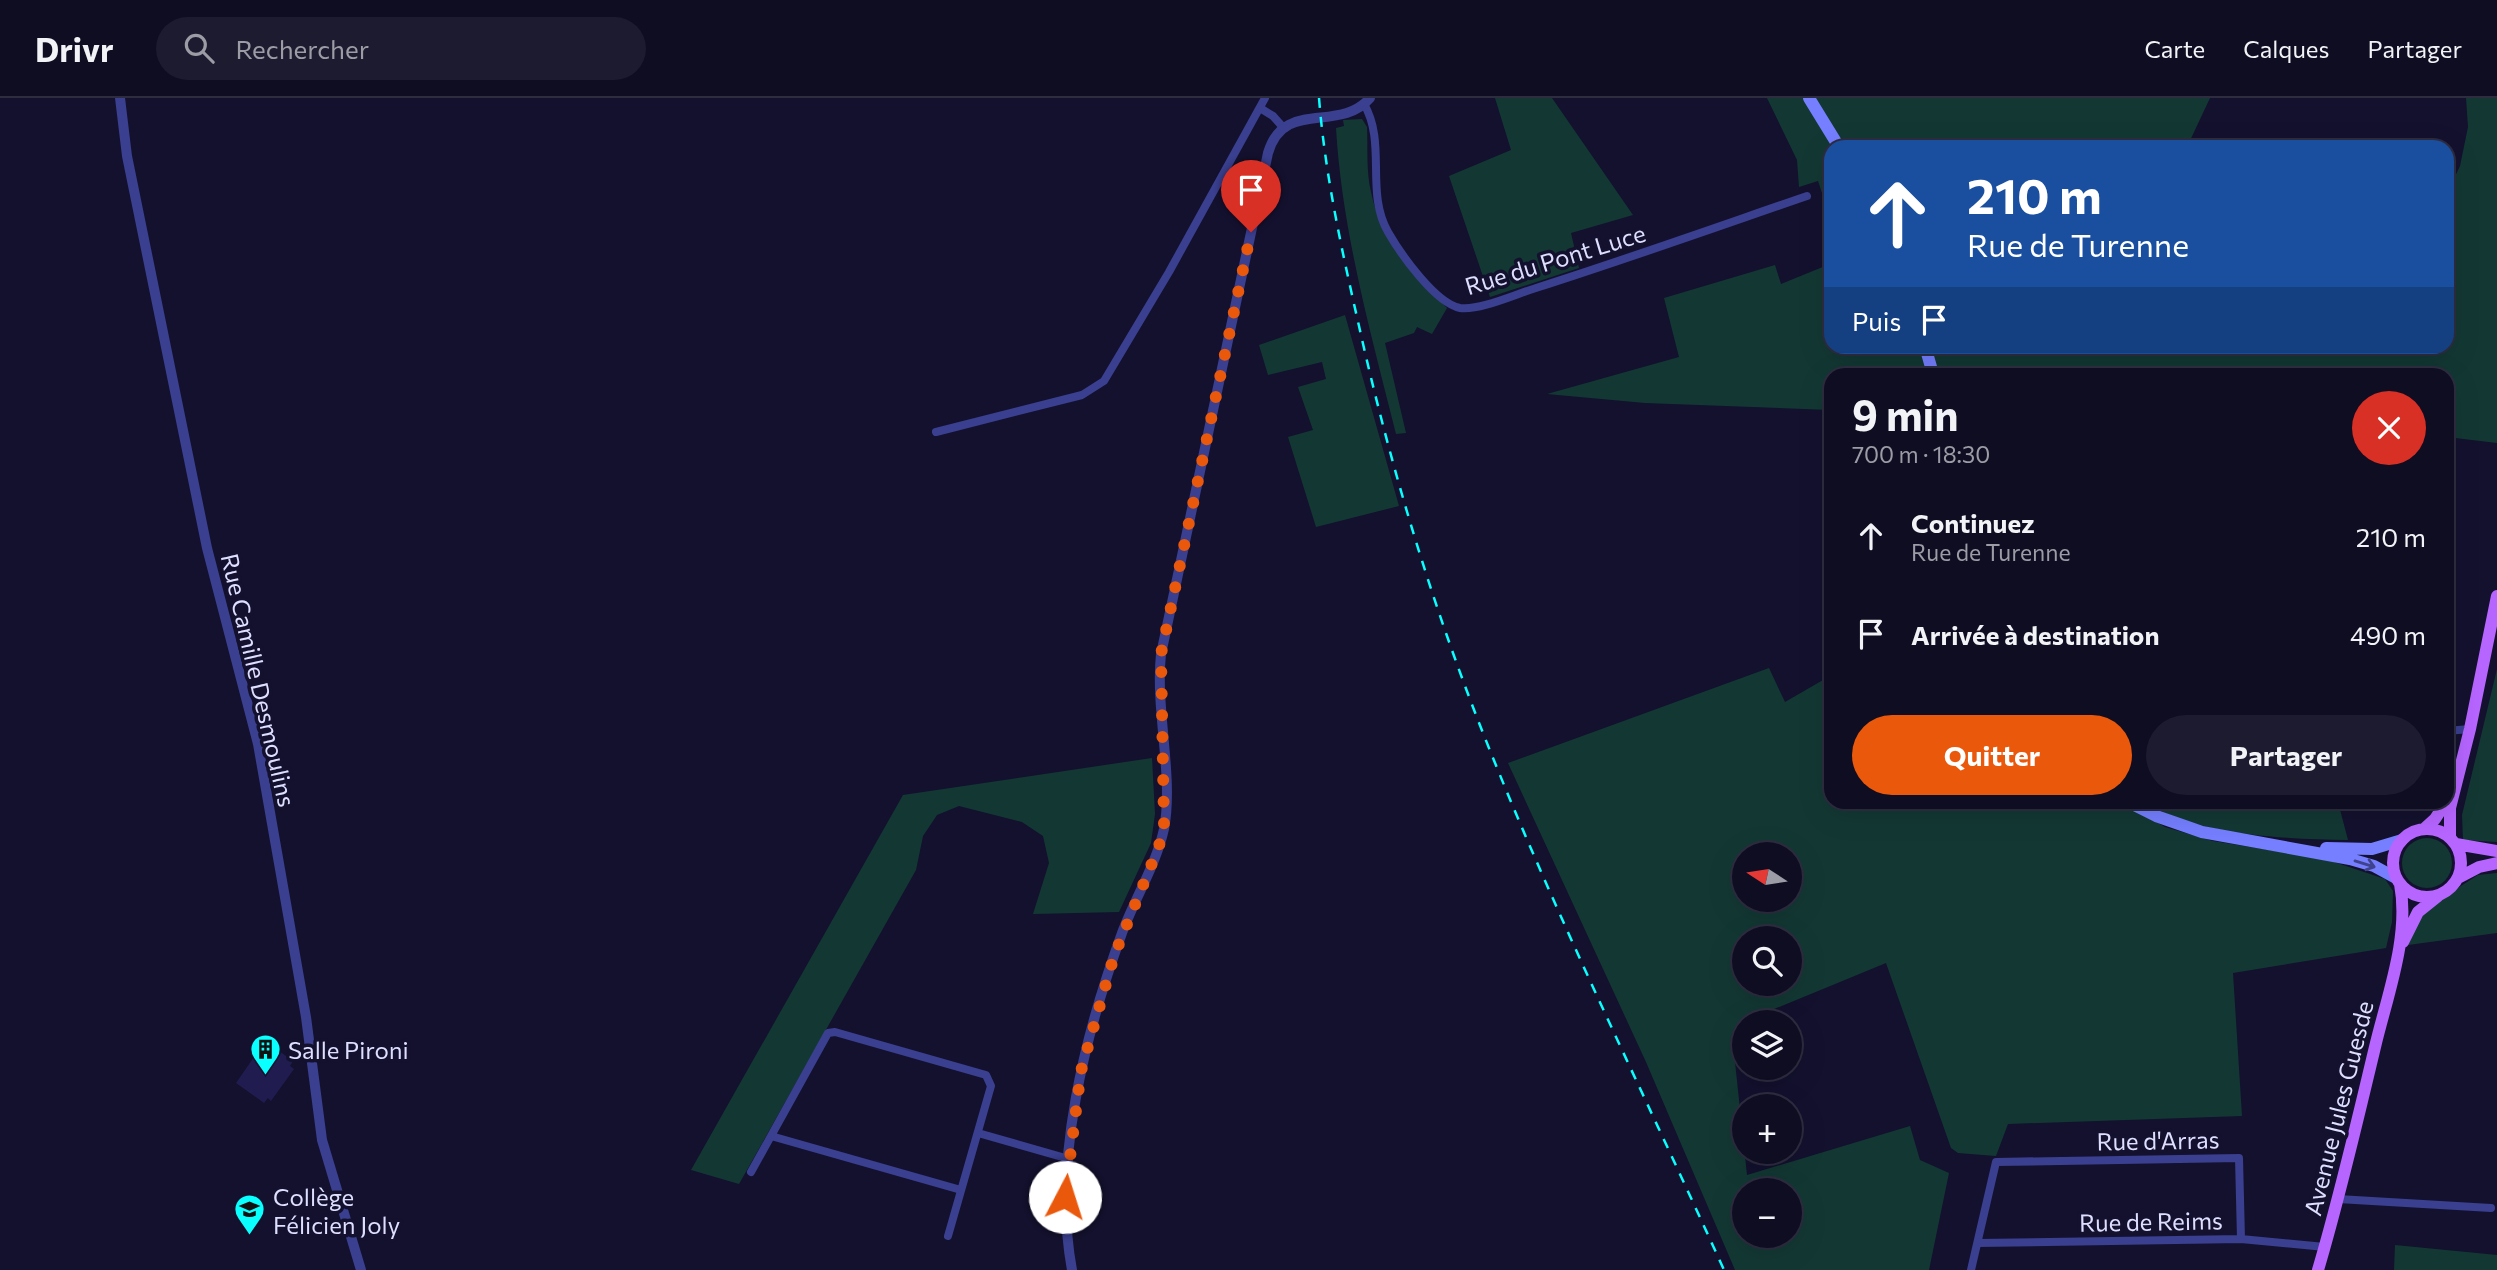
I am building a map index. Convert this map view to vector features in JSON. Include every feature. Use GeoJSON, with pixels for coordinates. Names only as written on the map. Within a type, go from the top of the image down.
{"type":"FeatureCollection","features":[{"type":"Feature","properties":{"kind":"main road"},"geometry":{"type":"LineString","coordinates":[[1810,98],[1835,140]]}},
{"type":"Feature","properties":{"kind":"main road"},"geometry":{"type":"LineString","coordinates":[[2454,790],[2470,729],[2497,596]]}},
{"type":"Feature","properties":{"kind":"main road"},"geometry":{"type":"LineString","coordinates":[[2454,782],[2458,773]]}},
{"type":"Feature","properties":{"kind":"main road"},"geometry":{"type":"LineString","coordinates":[[2142,809],[2190,829],[2368,864],[2420,897],[2439,895]]}},
{"type":"Feature","properties":{"kind":"main road"},"geometry":{"type":"LineString","coordinates":[[2424,829],[2441,809]]}},
{"type":"Feature","properties":{"kind":"main road"},"geometry":{"type":"LineString","coordinates":[[2397,955],[2418,912],[2450,889],[2458,878],[2462,861],[2453,841],[2450,809]]}},
{"type":"Feature","properties":{"kind":"main road"},"geometry":{"type":"LineString","coordinates":[[2282,846],[2372,849],[2402,840],[2412,832],[2424,829],[2438,830],[2453,841],[2497,851]]}},
{"type":"Feature","properties":{"kind":"main road"},"geometry":{"type":"LineString","coordinates":[[2397,955],[2402,907],[2393,861],[2402,840]]}},
{"type":"Feature","properties":{"kind":"main road"},"geometry":{"type":"LineString","coordinates":[[2458,878],[2479,867],[2497,863]]}},
{"type":"Feature","properties":{"kind":"main road","name":"Avenue Jules Guesde"},"geometry":{"type":"LineString","coordinates":[[2318,1270],[2338,1199],[2397,955]]}},
{"type":"Feature","properties":{"kind":"street","name":"Rue Camille Desmoulins"},"geometry":{"type":"LineString","coordinates":[[123,98],[127,156],[207,548],[258,744],[306,1017],[322,1140],[361,1270]]}},
{"type":"Feature","properties":{"kind":"street"},"geometry":{"type":"LineString","coordinates":[[936,432],[1082,395],[1104,381],[1175,261],[1265,98]]}},
{"type":"Feature","properties":{"kind":"street"},"geometry":{"type":"LineString","coordinates":[[1072,1270],[1065,1217],[1069,1159],[1081,1071],[1114,956],[1159,846],[1166,818],[1160,681],[1165,635],[1266,160],[1272,140],[1281,125],[1295,118],[1350,110],[1367,101]]}},
{"type":"Feature","properties":{"kind":"street","name":"Rue du Pont Luce"},"geometry":{"type":"LineString","coordinates":[[1367,101],[1373,129],[1376,198],[1384,224],[1421,278],[1446,302],[1459,308],[1475,307],[1558,281],[1807,196]]}},
{"type":"Feature","properties":{"kind":"street"},"geometry":{"type":"LineString","coordinates":[[1260,108],[1281,125]]}},
{"type":"Feature","properties":{"kind":"street"},"geometry":{"type":"LineString","coordinates":[[2454,730],[2470,729]]}},
{"type":"Feature","properties":{"kind":"street"},"geometry":{"type":"LineString","coordinates":[[751,1172],[826,1035],[831,1032],[986,1075],[991,1086],[948,1236]]}},
{"type":"Feature","properties":{"kind":"street"},"geometry":{"type":"LineString","coordinates":[[978,1133],[1069,1159]]}},
{"type":"Feature","properties":{"kind":"street"},"geometry":{"type":"LineString","coordinates":[[771,1136],[961,1189]]}},
{"type":"Feature","properties":{"kind":"street","name":"Rue d'Arras"},"geometry":{"type":"LineString","coordinates":[[1978,1243],[1996,1162],[2239,1158],[2241,1239]]}},
{"type":"Feature","properties":{"kind":"street"},"geometry":{"type":"LineString","coordinates":[[2338,1199],[2491,1208]]}},
{"type":"Feature","properties":{"kind":"street","name":"Rue de Reims"},"geometry":{"type":"LineString","coordinates":[[1978,1243],[2241,1239],[2325,1247]]}},
{"type":"Feature","properties":{"kind":"street"},"geometry":{"type":"LineString","coordinates":[[1971,1270],[1978,1243]]}},
{"type":"Feature","properties":{"kind":"green space"},"geometry":{"type":"Polygon","coordinates":[[[1495,98],[1552,98],[1633,215],[1571,233],[1579,268],[1490,297],[1449,176],[1511,150],[1495,98]]]}},
{"type":"Feature","properties":{"kind":"green space"},"geometry":{"type":"Polygon","coordinates":[[[1767,98],[2210,98],[2190,140],[1824,140],[1824,199],[1818,181],[1799,187],[1797,160],[1767,98]]]}},
{"type":"Feature","properties":{"kind":"green space"},"geometry":{"type":"Polygon","coordinates":[[[2466,98],[2497,98],[2497,443],[2454,438],[2454,368],[1824,368],[1824,410],[1645,403],[1547,394],[1679,357],[1664,298],[1775,265],[1781,284],[1824,266],[1824,354],[2454,354],[2454,178],[2460,166],[2468,127],[2466,98]]]}},
{"type":"Feature","properties":{"kind":"green space"},"geometry":{"type":"Polygon","coordinates":[[[1362,119],[1367,127],[1369,184],[1382,225],[1400,255],[1447,308],[1432,334],[1417,327],[1414,333],[1385,343],[1406,433],[1396,434],[1359,282],[1344,205],[1336,128],[1344,126],[1343,120],[1362,119]]]}},
{"type":"Feature","properties":{"kind":"green space"},"geometry":{"type":"Polygon","coordinates":[[[1345,315],[1399,506],[1316,527],[1288,437],[1313,430],[1298,387],[1326,379],[1322,362],[1268,375],[1259,345],[1345,315]]]}},
{"type":"Feature","properties":{"kind":"green space"},"geometry":{"type":"Polygon","coordinates":[[[1769,668],[1785,702],[1824,679],[1824,809],[2133,809],[2165,827],[2213,841],[2325,859],[2385,879],[2393,891],[2392,922],[2386,948],[2233,973],[2242,1116],[2008,1124],[1996,1156],[1958,1153],[1951,1148],[1886,963],[1772,1010],[1732,1010],[1732,1080],[1737,1080],[1738,1094],[1732,1094],[1732,1164],[1746,1164],[1747,1175],[1784,1164],[1802,1164],[1802,1158],[1910,1126],[1920,1160],[1949,1173],[1929,1270],[1735,1270],[1646,1062],[1508,763],[1769,668]]]}},
{"type":"Feature","properties":{"kind":"green space"},"geometry":{"type":"Polygon","coordinates":[[[2497,669],[2497,842],[2463,840],[2462,815],[2497,669]]]}},
{"type":"Feature","properties":{"kind":"green space"},"geometry":{"type":"Polygon","coordinates":[[[1152,758],[1155,814],[1151,843],[1119,912],[1033,914],[1049,863],[1043,836],[1022,822],[959,806],[937,815],[923,836],[916,870],[739,1184],[691,1170],[903,795],[1152,758]]]}},
{"type":"Feature","properties":{"kind":"green space"},"geometry":{"type":"Polygon","coordinates":[[[2158,809],[2340,809],[2348,840],[2270,837],[2216,829],[2158,809]]]}},
{"type":"Feature","properties":{"kind":"green space"},"geometry":{"type":"Polygon","coordinates":[[[2427,838],[2445,845],[2452,863],[2445,881],[2427,888],[2409,881],[2402,863],[2409,845],[2427,838]]]}},
{"type":"Feature","properties":{"kind":"green space"},"geometry":{"type":"Polygon","coordinates":[[[2497,873],[2497,933],[2408,945],[2422,911],[2478,875],[2497,873]]]}},
{"type":"Feature","properties":{"kind":"green space"},"geometry":{"type":"Polygon","coordinates":[[[2395,1245],[2497,1255],[2497,1270],[2394,1270],[2395,1245]]]}},
{"type":"Feature","properties":{"kind":"building","name":"Salle Pironi"},"geometry":{"type":"Polygon","coordinates":[[[265,1041],[293,1061],[290,1066],[294,1069],[271,1101],[268,1098],[264,1103],[236,1083],[265,1041]]]}},
{"type":"Feature","properties":{"kind":"railway"},"geometry":{"type":"LineString","coordinates":[[1319,98],[1335,213],[1371,378],[1398,481],[1446,633],[1483,733],[1540,869],[1724,1270]]}},
{"type":"Feature","properties":{"kind":"place","name":"Salle Pironi"},"geometry":{"type":"Point","coordinates":[265,1076]}},
{"type":"Feature","properties":{"kind":"place","name":"Collège Félicien Joly"},"geometry":{"type":"Point","coordinates":[250,1237]}},
{"type":"Feature","properties":{"kind":"route"},"geometry":{"type":"LineString","coordinates":[[1065,1197],[1081,1071],[1111,966],[1132,908],[1156,854],[1166,818],[1161,654],[1251,232]]}}]}
